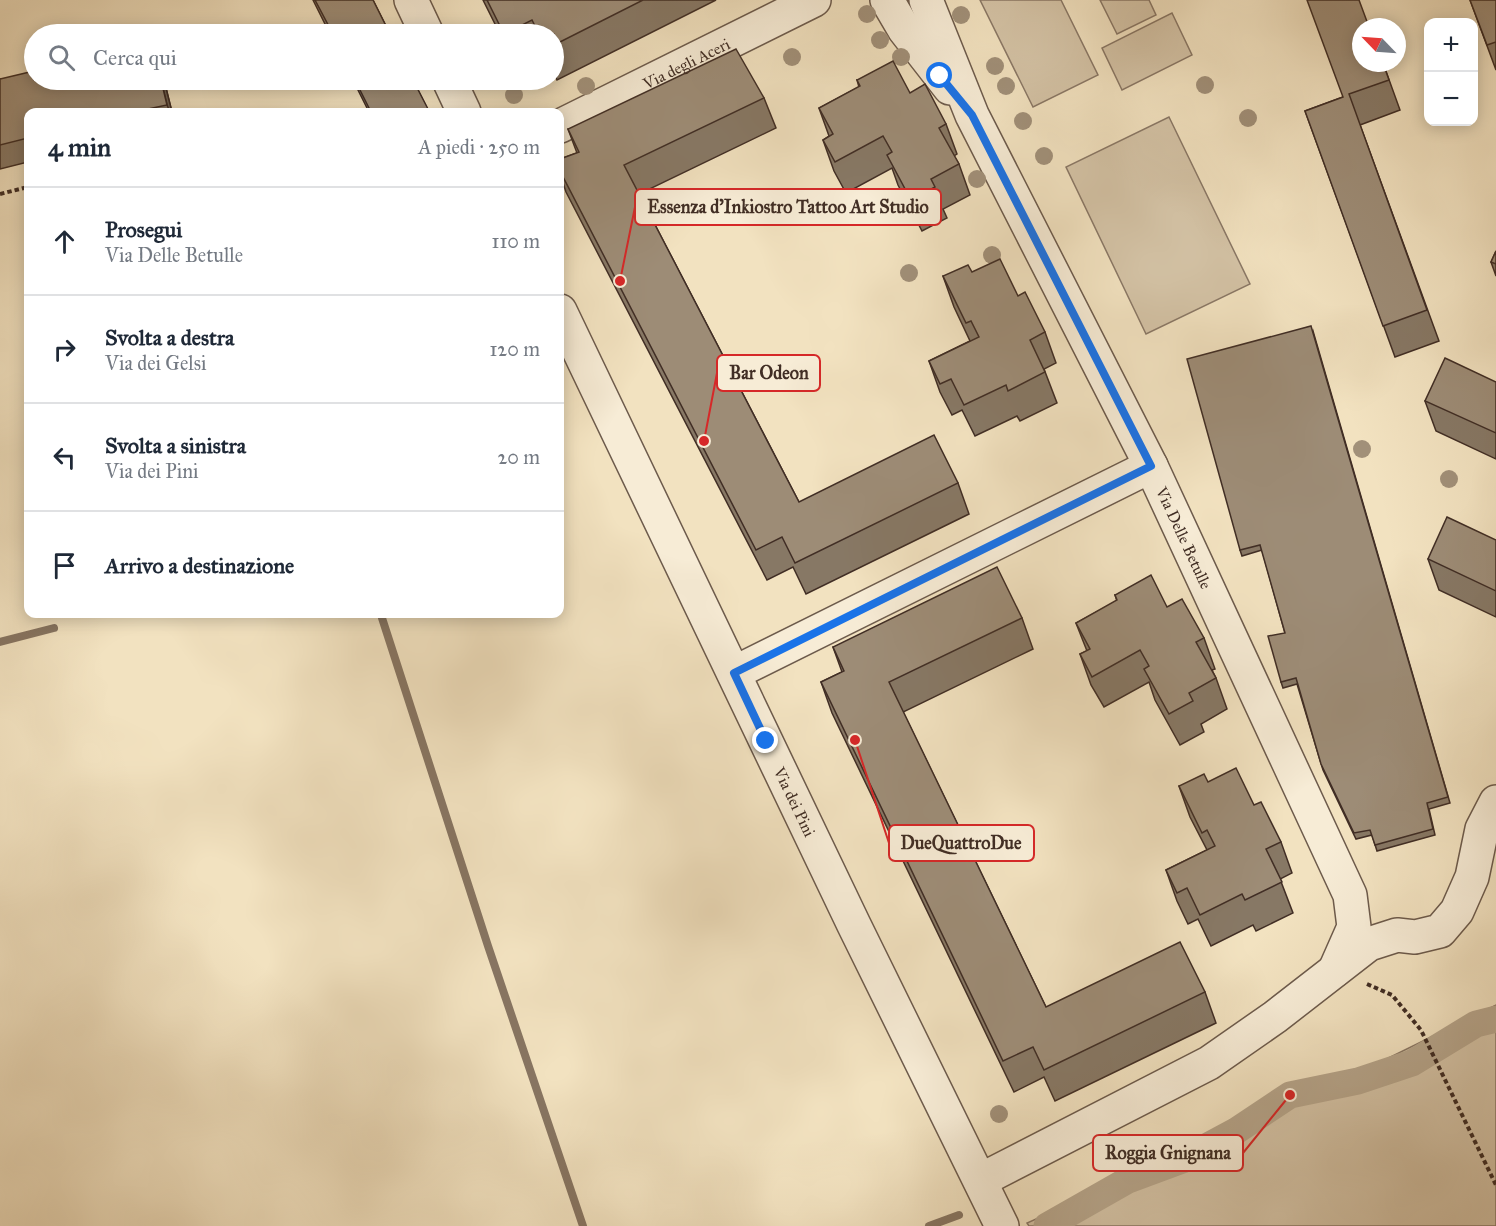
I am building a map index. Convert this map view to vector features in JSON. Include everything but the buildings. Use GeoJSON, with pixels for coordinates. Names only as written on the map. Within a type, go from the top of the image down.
{"type":"FeatureCollection","features":[{"type":"Feature","properties":{"kind":"street"},"geometry":{"type":"LineString","coordinates":[[411,0],[422,24]]}},
{"type":"Feature","properties":{"kind":"street","name":"Via degli Aceri"},"geometry":{"type":"LineString","coordinates":[[564,124],[814,0]]}},
{"type":"Feature","properties":{"kind":"street","name":"Via Delle Betulle"},"geometry":{"type":"LineString","coordinates":[[886,0],[904,29],[972,115]]}},
{"type":"Feature","properties":{"kind":"street","name":"Via Delle Betulle"},"geometry":{"type":"LineString","coordinates":[[926,0],[972,115],[1151,466],[1350,895],[1354,927],[1335,970]]}},
{"type":"Feature","properties":{"kind":"street"},"geometry":{"type":"LineString","coordinates":[[461,90],[473,100]]}},
{"type":"Feature","properties":{"kind":"street","name":"Via dei Pini"},"geometry":{"type":"LineString","coordinates":[[564,319],[854,925],[1002,1226]]}},
{"type":"Feature","properties":{"kind":"street"},"geometry":{"type":"LineString","coordinates":[[734,673],[1151,466]]}},
{"type":"Feature","properties":{"kind":"street"},"geometry":{"type":"LineString","coordinates":[[981,1180],[1209,1062],[1275,1017],[1369,944],[1397,935],[1415,937],[1440,931],[1457,911],[1472,877],[1482,829],[1496,802]]}},
{"type":"Feature","properties":{"kind":"path"},"geometry":{"type":"LineString","coordinates":[[473,100],[485,90]]}},
{"type":"Feature","properties":{"kind":"path"},"geometry":{"type":"LineString","coordinates":[[0,194],[24,188]]}},
{"type":"Feature","properties":{"kind":"path"},"geometry":{"type":"LineString","coordinates":[[1335,970],[1392,995],[1421,1030],[1496,1185]]}},
{"type":"Feature","properties":{"kind":"shaded area"},"geometry":{"type":"Polygon","coordinates":[[[980,0],[1061,0],[1098,75],[1033,107],[980,0]]]}},
{"type":"Feature","properties":{"kind":"shaded area"},"geometry":{"type":"Polygon","coordinates":[[[1100,0],[1149,0],[1156,15],[1117,34],[1100,0]]]}},
{"type":"Feature","properties":{"kind":"shaded area"},"geometry":{"type":"Polygon","coordinates":[[[1172,13],[1192,55],[1122,90],[1102,48],[1172,13]]]}},
{"type":"Feature","properties":{"kind":"shaded area"},"geometry":{"type":"Polygon","coordinates":[[[1169,117],[1250,284],[1146,334],[1066,167],[1169,117]]]}},
{"type":"Feature","properties":{"kind":"shaded area"},"geometry":{"type":"Polygon","coordinates":[[[1496,1005],[1496,1226],[1029,1226],[1027,1223],[1181,1154],[1297,1085],[1350,1077],[1496,1005]]]}},
{"type":"Feature","properties":{"kind":"waterway"},"geometry":{"type":"LineString","coordinates":[[382,618],[488,946],[583,1226]]}},
{"type":"Feature","properties":{"kind":"waterway"},"geometry":{"type":"LineString","coordinates":[[0,642],[54,628]]}},
{"type":"Feature","properties":{"kind":"waterway"},"geometry":{"type":"LineString","coordinates":[[1047,1226],[1128,1180],[1182,1160],[1236,1131],[1290,1095],[1358,1081],[1412,1063],[1476,1024],[1496,1019]]}},
{"type":"Feature","properties":{"kind":"waterway"},"geometry":{"type":"LineString","coordinates":[[929,1226],[959,1215]]}},
{"type":"Feature","properties":{"kind":"place","name":"Essenza d'Inkiostro Tattoo Art Studio"},"geometry":{"type":"Point","coordinates":[620,281]}},
{"type":"Feature","properties":{"kind":"place","name":"Bar Odeon"},"geometry":{"type":"Point","coordinates":[704,441]}},
{"type":"Feature","properties":{"kind":"place","name":"DueQuattroDue"},"geometry":{"type":"Point","coordinates":[855,740]}},
{"type":"Feature","properties":{"kind":"place","name":"Roggia Gnignana"},"geometry":{"type":"Point","coordinates":[1290,1095]}},
{"type":"Feature","properties":{"kind":"route"},"geometry":{"type":"LineString","coordinates":[[766,741],[734,673],[1151,466],[972,115],[940,76]]}}]}
